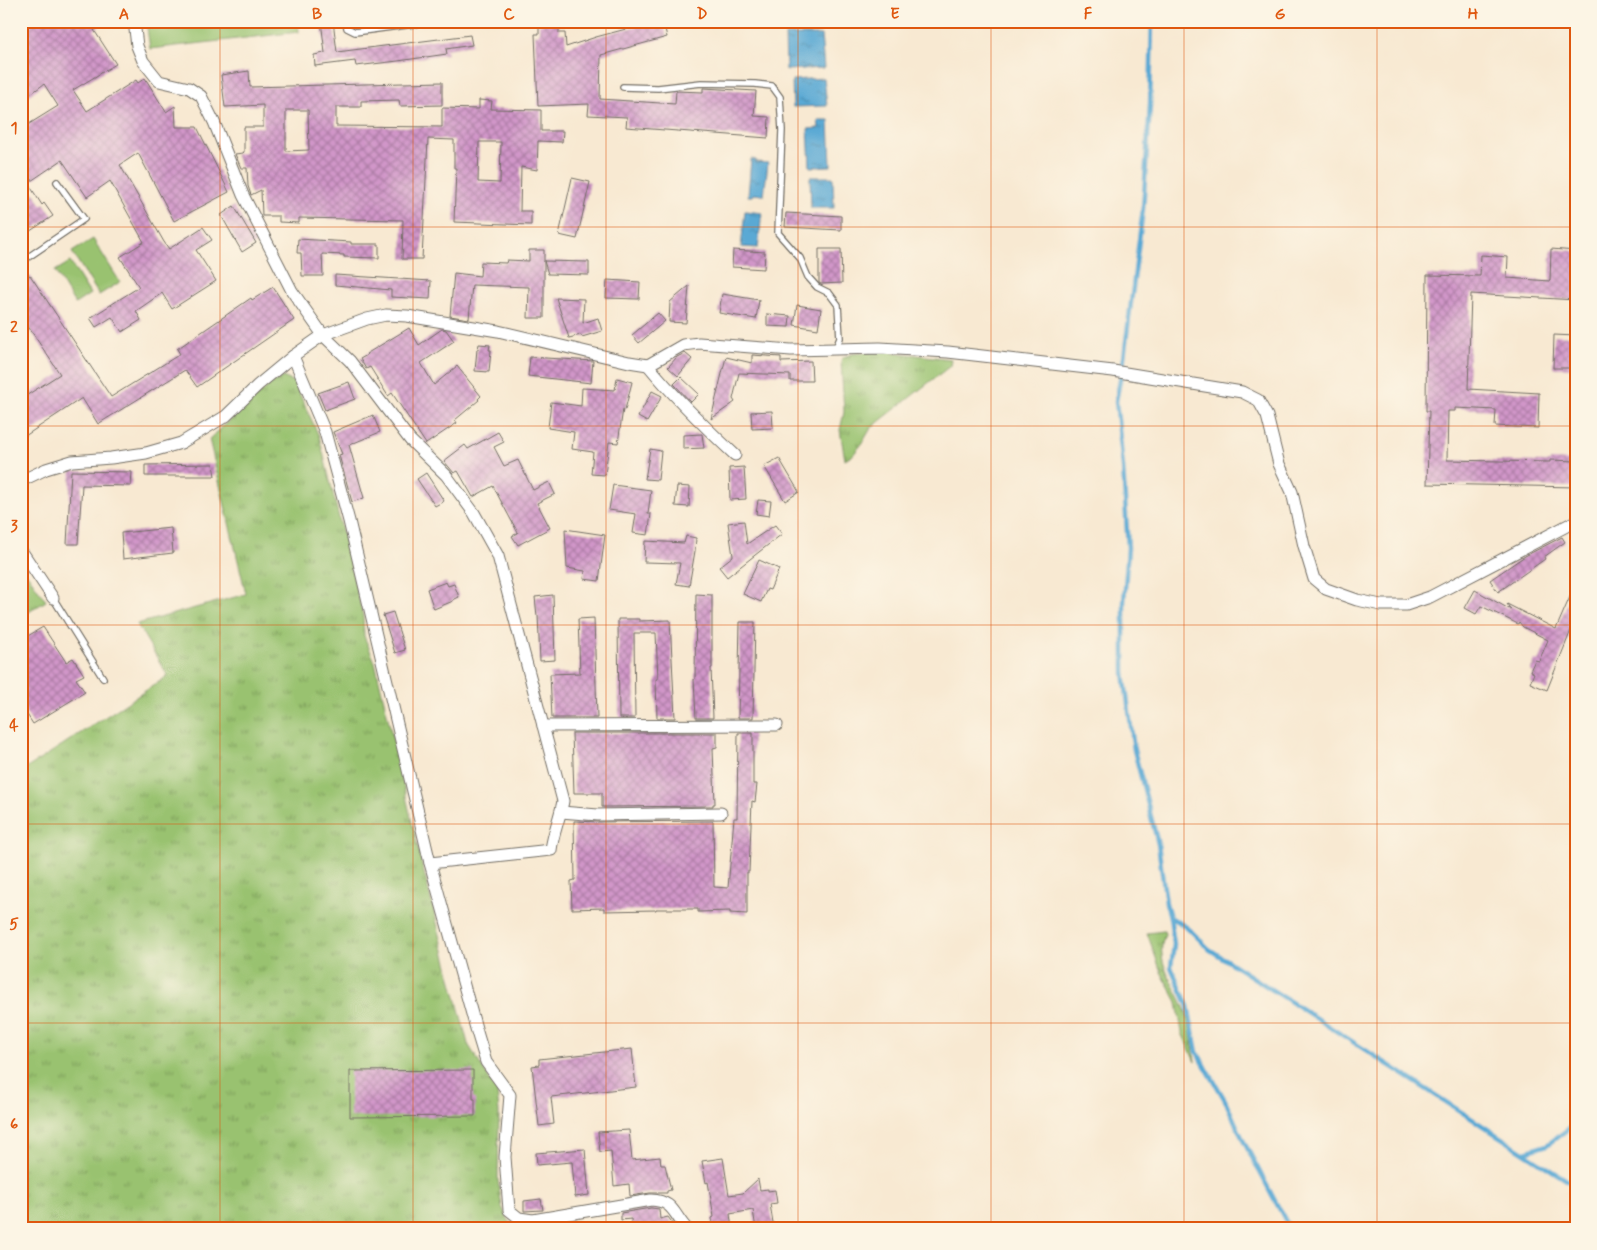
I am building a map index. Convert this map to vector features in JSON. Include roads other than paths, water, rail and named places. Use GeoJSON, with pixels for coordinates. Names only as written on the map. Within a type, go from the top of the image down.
{"type":"FeatureCollection","features":[{"type":"Feature","properties":{"kind":"street"},"geometry":{"type":"LineString","coordinates":[[134,21],[137,46],[143,62],[159,81],[189,88],[201,96],[214,122],[243,195],[292,291],[323,335],[350,361],[410,440],[446,475],[474,513],[498,556],[563,801],[561,812],[553,836],[551,850],[430,862]]}},
{"type":"Feature","properties":{"kind":"street"},"geometry":{"type":"LineString","coordinates":[[21,481],[46,469],[72,461],[146,453],[181,443],[226,416],[258,385],[293,356],[323,335],[367,319],[386,315],[407,316],[498,331],[648,365],[684,345],[699,343],[791,350],[880,348],[948,352],[1123,373],[1242,392],[1258,400],[1267,416],[1279,464],[1292,492],[1304,546],[1314,579],[1326,589],[1357,600],[1381,605],[1406,605],[1430,597],[1576,521]]}},
{"type":"Feature","properties":{"kind":"street"},"geometry":{"type":"LineString","coordinates":[[293,356],[326,432],[430,862],[477,1032],[486,1062],[510,1096],[505,1157],[509,1210],[519,1218],[533,1220],[542,1224],[651,1200],[668,1204],[687,1229]]}},
{"type":"Feature","properties":{"kind":"street"},"geometry":{"type":"LineString","coordinates":[[648,365],[712,434],[735,454]]}},
{"type":"Feature","properties":{"kind":"street"},"geometry":{"type":"LineString","coordinates":[[21,550],[53,598]]}},
{"type":"Feature","properties":{"kind":"street"},"geometry":{"type":"LineString","coordinates":[[543,726],[777,725]]}},
{"type":"Feature","properties":{"kind":"street"},"geometry":{"type":"LineString","coordinates":[[561,812],[598,814],[721,813]]}},
{"type":"Feature","properties":{"kind":"lane"},"geometry":{"type":"LineString","coordinates":[[346,21],[347,28],[355,32],[436,21]]}},
{"type":"Feature","properties":{"kind":"lane"},"geometry":{"type":"LineString","coordinates":[[623,87],[658,88],[701,83],[772,86],[780,98],[782,130],[778,233],[800,258],[808,277],[817,287],[828,293],[838,305],[840,338],[835,350]]}},
{"type":"Feature","properties":{"kind":"lane"},"geometry":{"type":"LineString","coordinates":[[21,262],[84,219],[57,182]]}},
{"type":"Feature","properties":{"kind":"lane"},"geometry":{"type":"LineString","coordinates":[[53,598],[103,678]]}},
{"type":"Feature","properties":{"kind":"water"},"geometry":{"type":"Polygon","coordinates":[[[785,35],[821,35],[824,68],[786,70],[785,35]]]}},
{"type":"Feature","properties":{"kind":"water"},"geometry":{"type":"Polygon","coordinates":[[[824,78],[827,106],[793,107],[792,80],[824,78]]]}},
{"type":"Feature","properties":{"kind":"water"},"geometry":{"type":"Polygon","coordinates":[[[818,120],[829,120],[831,166],[810,167],[808,129],[819,128],[818,120]]]}},
{"type":"Feature","properties":{"kind":"water"},"geometry":{"type":"Polygon","coordinates":[[[751,159],[756,160],[756,162],[768,163],[764,195],[753,194],[748,196],[751,159]]]}},
{"type":"Feature","properties":{"kind":"water"},"geometry":{"type":"Polygon","coordinates":[[[810,177],[833,177],[834,208],[811,208],[810,177]]]}},
{"type":"Feature","properties":{"kind":"water"},"geometry":{"type":"Polygon","coordinates":[[[745,211],[762,213],[758,248],[741,247],[745,211]]]}},
{"type":"Feature","properties":{"kind":"waterway"},"geometry":{"type":"LineString","coordinates":[[1152,21],[1150,106],[1143,209],[1123,365],[1116,401],[1123,467],[1128,548],[1124,602],[1124,673],[1134,750],[1158,844],[1166,903],[1170,917],[1174,944],[1171,967],[1188,1006],[1197,1052],[1225,1100],[1245,1144],[1290,1229]]}},
{"type":"Feature","properties":{"kind":"waterway"},"geometry":{"type":"LineString","coordinates":[[1170,917],[1188,928],[1209,949],[1576,1186]]}},
{"type":"Feature","properties":{"kind":"waterway"},"geometry":{"type":"LineString","coordinates":[[1525,1152],[1547,1145],[1572,1126]]}}]}
